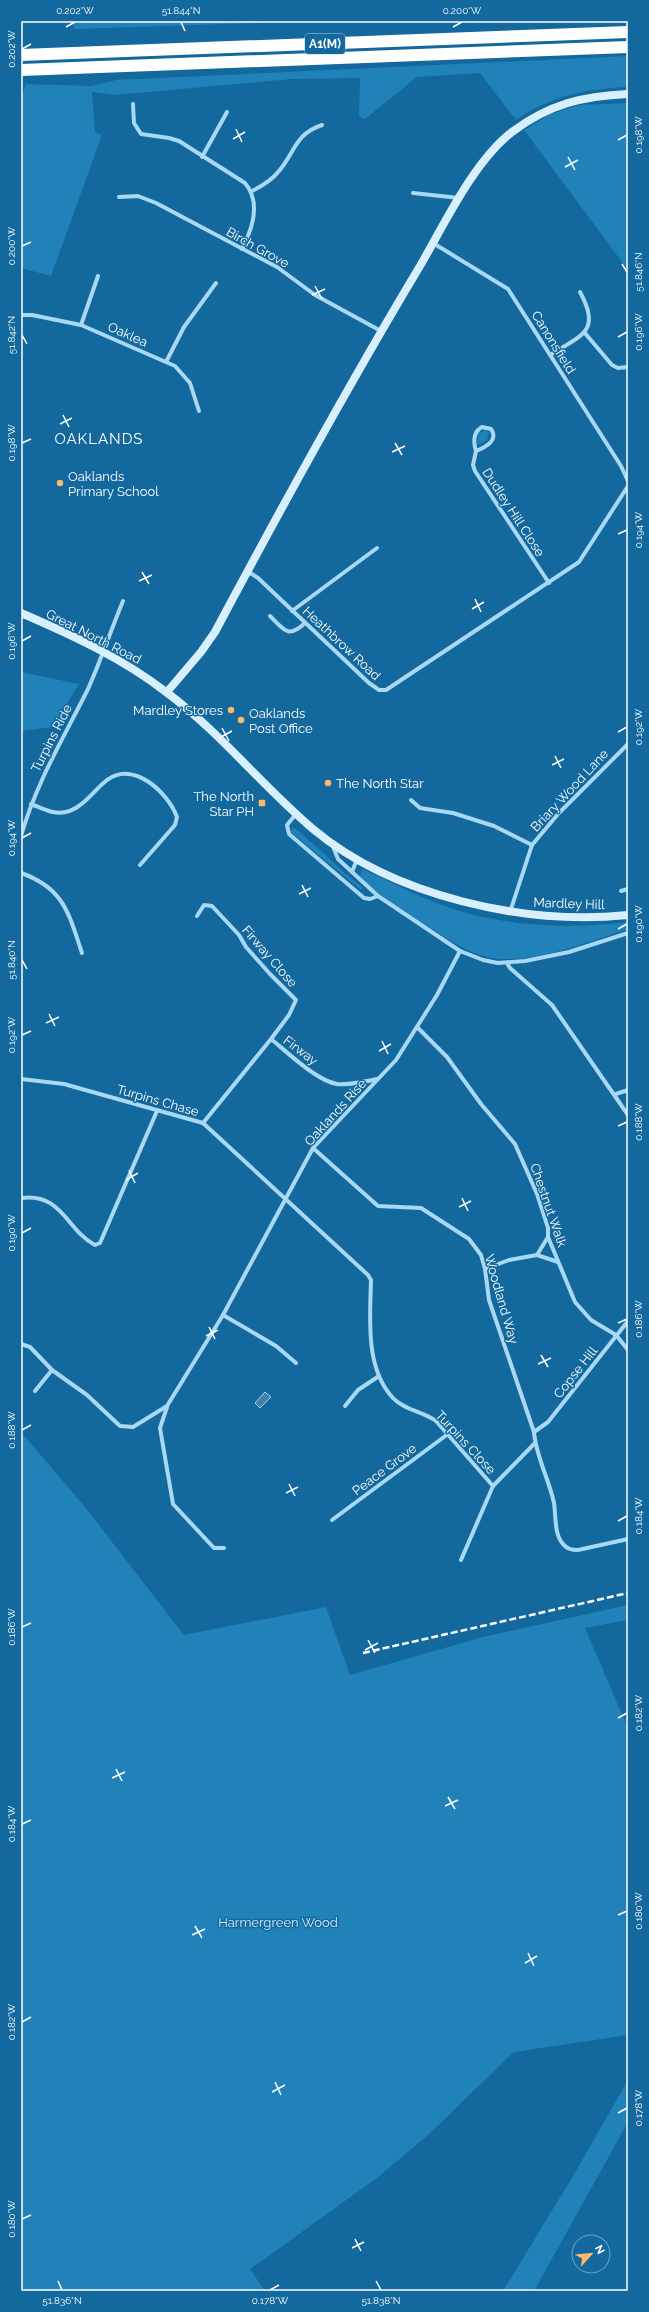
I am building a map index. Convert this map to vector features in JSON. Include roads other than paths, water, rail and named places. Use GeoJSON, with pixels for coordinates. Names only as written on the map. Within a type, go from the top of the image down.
{"type":"FeatureCollection","features":[{"type":"Feature","properties":{"kind":"highway","name":"A1(M)"},"geometry":{"type":"LineString","coordinates":[[21,55],[628,32]]}},
{"type":"Feature","properties":{"kind":"highway","name":"A1(M)"},"geometry":{"type":"LineString","coordinates":[[21,70],[628,47]]}},
{"type":"Feature","properties":{"kind":"street"},"geometry":{"type":"LineString","coordinates":[[167,692],[201,652],[215,632],[247,571],[381,331],[459,198],[486,158],[502,140],[544,111],[576,99],[628,94]]}},
{"type":"Feature","properties":{"kind":"street"},"geometry":{"type":"LineString","coordinates":[[133,104],[134,123],[141,134],[174,140],[245,183],[252,191],[255,202],[253,216],[249,235],[242,248]]}},
{"type":"Feature","properties":{"kind":"street"},"geometry":{"type":"LineString","coordinates":[[202,156],[227,112]]}},
{"type":"Feature","properties":{"kind":"street"},"geometry":{"type":"LineString","coordinates":[[252,191],[274,177],[294,146],[304,135],[312,128],[322,125]]}},
{"type":"Feature","properties":{"kind":"street"},"geometry":{"type":"LineString","coordinates":[[413,193],[459,198]]}},
{"type":"Feature","properties":{"kind":"street","name":"Birch Grove"},"geometry":{"type":"LineString","coordinates":[[119,197],[138,196],[147,199],[277,267],[315,295],[381,331]]}},
{"type":"Feature","properties":{"kind":"street","name":"Canonsfield"},"geometry":{"type":"LineString","coordinates":[[433,243],[508,289],[621,466],[628,481]]}},
{"type":"Feature","properties":{"kind":"street"},"geometry":{"type":"LineString","coordinates":[[81,325],[98,276]]}},
{"type":"Feature","properties":{"kind":"street"},"geometry":{"type":"LineString","coordinates":[[166,362],[184,327],[216,283]]}},
{"type":"Feature","properties":{"kind":"street"},"geometry":{"type":"LineString","coordinates":[[550,355],[589,327],[590,312],[580,292]]}},
{"type":"Feature","properties":{"kind":"street","name":"Oaklea"},"geometry":{"type":"LineString","coordinates":[[21,315],[32,315],[81,325],[166,362],[181,372],[190,383],[199,411]]}},
{"type":"Feature","properties":{"kind":"street"},"geometry":{"type":"LineString","coordinates":[[584,332],[612,365],[618,368],[628,367]]}},
{"type":"Feature","properties":{"kind":"street","name":"Dudley Hill Close"},"geometry":{"type":"LineString","coordinates":[[476,451],[491,443],[494,432],[491,429],[482,427],[476,433],[474,445],[476,451],[473,464],[475,471],[549,582]]}},
{"type":"Feature","properties":{"kind":"street"},"geometry":{"type":"LineString","coordinates":[[549,582],[579,562],[628,486]]}},
{"type":"Feature","properties":{"kind":"street"},"geometry":{"type":"LineString","coordinates":[[292,611],[377,548]]}},
{"type":"Feature","properties":{"kind":"street","name":"Heathbrow Road"},"geometry":{"type":"LineString","coordinates":[[247,571],[369,683],[379,690],[386,690],[549,582]]}},
{"type":"Feature","properties":{"kind":"street","name":"Turpins Ride"},"geometry":{"type":"LineString","coordinates":[[21,836],[30,804],[54,752],[88,688],[123,601]]}},
{"type":"Feature","properties":{"kind":"street","name":"Great North Road"},"geometry":{"type":"LineString","coordinates":[[21,613],[103,651],[139,671],[198,718],[296,814],[332,843],[357,860],[438,895],[510,912]]}},
{"type":"Feature","properties":{"kind":"street"},"geometry":{"type":"LineString","coordinates":[[270,616],[282,628],[290,632],[295,631],[305,624]]}},
{"type":"Feature","properties":{"kind":"street","name":"Briary Wood Lane"},"geometry":{"type":"LineString","coordinates":[[510,912],[532,846],[558,814],[628,744]]}},
{"type":"Feature","properties":{"kind":"street"},"geometry":{"type":"LineString","coordinates":[[30,804],[54,813],[66,812],[84,802],[109,779],[129,776],[149,782],[165,795],[177,817],[175,825],[140,865]]}},
{"type":"Feature","properties":{"kind":"street"},"geometry":{"type":"LineString","coordinates":[[411,800],[420,808],[453,813],[494,826],[532,846]]}},
{"type":"Feature","properties":{"kind":"street"},"geometry":{"type":"LineString","coordinates":[[296,814],[287,825],[288,834],[364,898],[370,899],[378,896]]}},
{"type":"Feature","properties":{"kind":"street"},"geometry":{"type":"LineString","coordinates":[[332,843],[336,857],[378,896],[460,950],[483,960],[507,963],[569,952],[628,933]]}},
{"type":"Feature","properties":{"kind":"street"},"geometry":{"type":"LineString","coordinates":[[352,872],[357,860]]}},
{"type":"Feature","properties":{"kind":"street"},"geometry":{"type":"LineString","coordinates":[[21,873],[45,885],[60,898],[68,913],[82,953]]}},
{"type":"Feature","properties":{"kind":"street"},"geometry":{"type":"LineString","coordinates":[[621,891],[628,889]]}},
{"type":"Feature","properties":{"kind":"street","name":"Firway Close"},"geometry":{"type":"LineString","coordinates":[[197,916],[204,905],[212,906],[239,935],[246,947],[270,974],[296,1000],[289,1015],[270,1039]]}},
{"type":"Feature","properties":{"kind":"street","name":"Mardley Hill"},"geometry":{"type":"LineString","coordinates":[[510,912],[602,918],[628,914]]}},
{"type":"Feature","properties":{"kind":"street","name":"Oaklands Rise"},"geometry":{"type":"LineString","coordinates":[[21,1344],[30,1347],[52,1370],[87,1395],[120,1426],[133,1427],[167,1406],[223,1315],[285,1198],[314,1148],[396,1060],[417,1027],[460,950]]}},
{"type":"Feature","properties":{"kind":"street"},"geometry":{"type":"LineString","coordinates":[[507,963],[510,968],[552,1006],[616,1094],[628,1114]]}},
{"type":"Feature","properties":{"kind":"street","name":"Chestnut Walk"},"geometry":{"type":"LineString","coordinates":[[417,1027],[447,1057],[481,1104],[515,1144],[537,1194],[548,1228],[548,1237],[575,1302],[583,1313],[616,1335],[628,1350]]}},
{"type":"Feature","properties":{"kind":"street","name":"Firway"},"geometry":{"type":"LineString","coordinates":[[203,1123],[270,1039],[309,1070],[336,1084],[355,1084],[378,1079]]}},
{"type":"Feature","properties":{"kind":"street","name":"Turpins Chase"},"geometry":{"type":"LineString","coordinates":[[21,1079],[64,1084],[203,1123],[285,1198]]}},
{"type":"Feature","properties":{"kind":"street"},"geometry":{"type":"LineString","coordinates":[[616,1094],[628,1090]]}},
{"type":"Feature","properties":{"kind":"street"},"geometry":{"type":"LineString","coordinates":[[21,1198],[33,1197],[51,1204],[63,1213],[86,1241],[95,1245],[100,1243],[157,1111]]}},
{"type":"Feature","properties":{"kind":"street","name":"Woodland Way"},"geometry":{"type":"LineString","coordinates":[[314,1148],[378,1206],[421,1208],[469,1239],[481,1255],[485,1269],[489,1300],[534,1432],[535,1443],[554,1502],[557,1528],[563,1545],[570,1549],[578,1550],[628,1539]]}},
{"type":"Feature","properties":{"kind":"street","name":"Turpins Close"},"geometry":{"type":"LineString","coordinates":[[285,1198],[362,1269],[371,1280],[370,1333],[379,1376],[394,1399],[429,1415],[448,1434],[493,1486],[535,1443]]}},
{"type":"Feature","properties":{"kind":"street"},"geometry":{"type":"LineString","coordinates":[[536,1255],[548,1237]]}},
{"type":"Feature","properties":{"kind":"street"},"geometry":{"type":"LineString","coordinates":[[485,1269],[509,1260],[536,1255],[558,1262]]}},
{"type":"Feature","properties":{"kind":"street"},"geometry":{"type":"LineString","coordinates":[[223,1315],[276,1346],[296,1363]]}},
{"type":"Feature","properties":{"kind":"street","name":"Copse Hill"},"geometry":{"type":"LineString","coordinates":[[534,1432],[548,1422],[628,1321]]}},
{"type":"Feature","properties":{"kind":"street"},"geometry":{"type":"LineString","coordinates":[[35,1392],[52,1370]]}},
{"type":"Feature","properties":{"kind":"street"},"geometry":{"type":"LineString","coordinates":[[345,1406],[358,1390],[379,1376]]}},
{"type":"Feature","properties":{"kind":"street"},"geometry":{"type":"LineString","coordinates":[[167,1406],[160,1428],[174,1504],[214,1548],[224,1548]]}},
{"type":"Feature","properties":{"kind":"street","name":"Peace Grove"},"geometry":{"type":"LineString","coordinates":[[332,1520],[448,1434]]}},
{"type":"Feature","properties":{"kind":"street"},"geometry":{"type":"LineString","coordinates":[[461,1560],[493,1486]]}},
{"type":"Feature","properties":{"kind":"railway"},"geometry":{"type":"LineString","coordinates":[[363,1653],[628,1593]]}},
{"type":"Feature","properties":{"kind":"place","name":"Oaklands Primary School"},"geometry":{"type":"Point","coordinates":[60,483]}},
{"type":"Feature","properties":{"kind":"place","name":"Mardley Stores"},"geometry":{"type":"Point","coordinates":[231,710]}},
{"type":"Feature","properties":{"kind":"place","name":"Oaklands Post Office"},"geometry":{"type":"Point","coordinates":[241,720]}},
{"type":"Feature","properties":{"kind":"place","name":"The North Star"},"geometry":{"type":"Point","coordinates":[328,783]}},
{"type":"Feature","properties":{"kind":"place","name":"The North Star PH"},"geometry":{"type":"Point","coordinates":[262,803]}},
{"type":"Feature","properties":{"kind":"district","name":"OAKLANDS"},"geometry":{"type":"Point","coordinates":[99,439]}},
{"type":"Feature","properties":{"kind":"park label","name":"Harmergreen Wood"},"geometry":{"type":"Point","coordinates":[278,1922]}}]}
